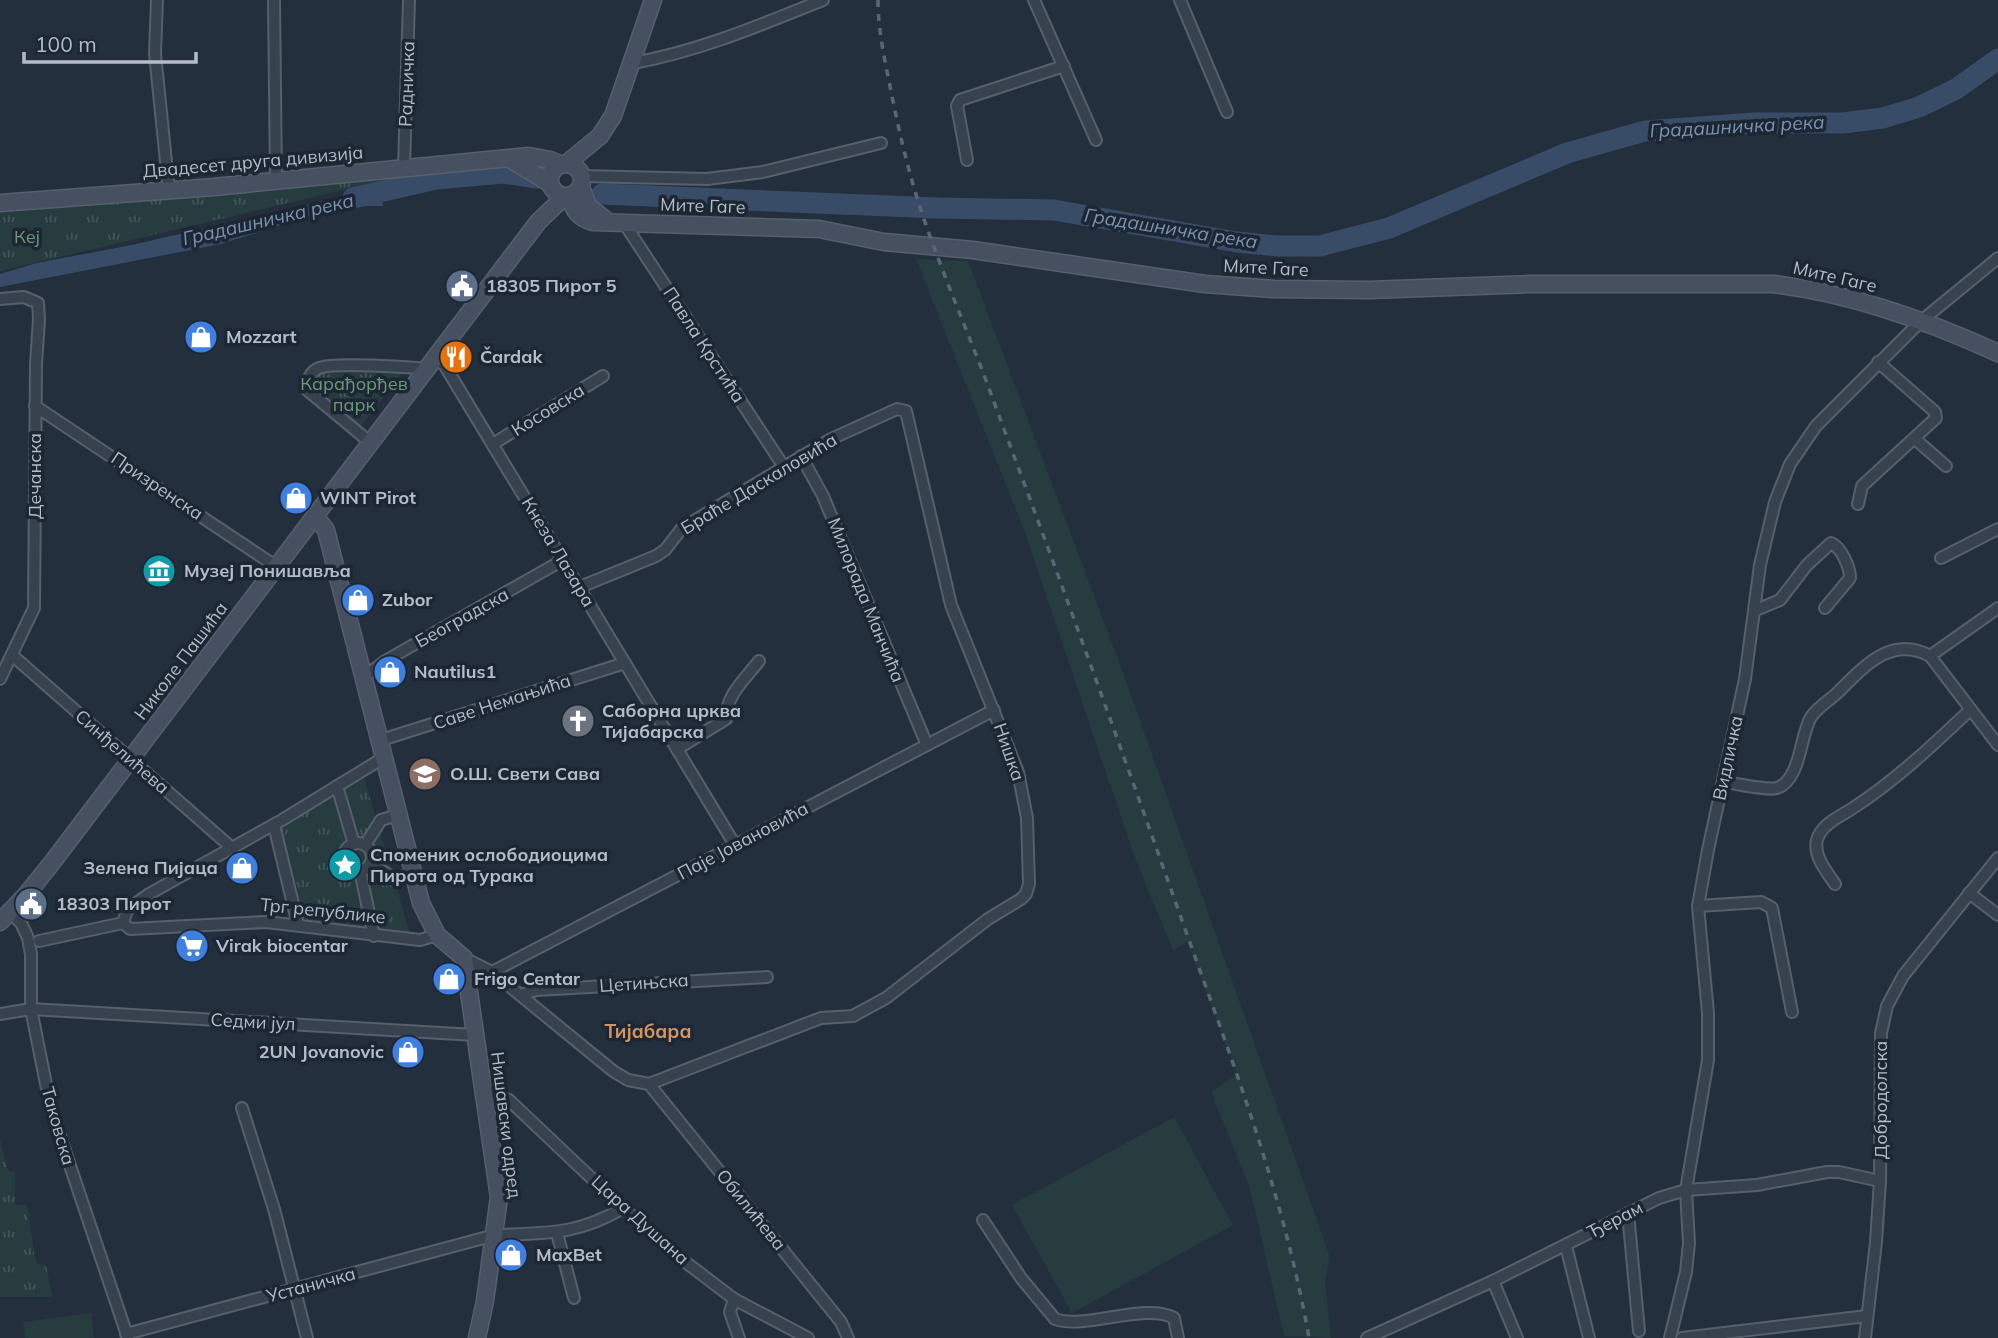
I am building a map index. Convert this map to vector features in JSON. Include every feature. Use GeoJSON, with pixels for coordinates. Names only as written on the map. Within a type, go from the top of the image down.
{"type":"FeatureCollection","features":[{"type":"Feature","properties":{"kind":"main road","name":"Николе Пашића"},"geometry":{"type":"LineString","coordinates":[[5,917],[51,864],[131,760],[545,215],[541,210],[568,184],[595,151],[600,136],[613,116],[653,0]]}},
{"type":"Feature","properties":{"kind":"main road","name":"Двадесет друга дивизија"},"geometry":{"type":"LineString","coordinates":[[0,202],[169,191],[510,159],[568,184]]}},
{"type":"Feature","properties":{"kind":"main road"},"geometry":{"type":"LineString","coordinates":[[545,215],[568,184],[588,206],[617,223]]}},
{"type":"Feature","properties":{"kind":"main road","name":"Мите Гаге"},"geometry":{"type":"LineString","coordinates":[[568,184],[586,220],[819,229],[884,243],[972,250],[1245,288],[1369,290],[1531,284],[1773,284],[1807,288],[1853,298],[1998,353]]}},
{"type":"Feature","properties":{"kind":"main road"},"geometry":{"type":"LineString","coordinates":[[316,517],[326,530],[421,903],[437,935],[464,958]]}},
{"type":"Feature","properties":{"kind":"main road","name":"Нишавски одред"},"geometry":{"type":"LineString","coordinates":[[464,958],[498,1184],[495,1235],[477,1338]]}},
{"type":"Feature","properties":{"kind":"street"},"geometry":{"type":"LineString","coordinates":[[157,0],[155,54],[169,191]]}},
{"type":"Feature","properties":{"kind":"street"},"geometry":{"type":"LineString","coordinates":[[274,0],[276,181]]}},
{"type":"Feature","properties":{"kind":"street","name":"Радничка"},"geometry":{"type":"LineString","coordinates":[[404,167],[409,0]]}},
{"type":"Feature","properties":{"kind":"street"},"geometry":{"type":"LineString","coordinates":[[632,63],[673,56],[701,47],[823,0]]}},
{"type":"Feature","properties":{"kind":"street"},"geometry":{"type":"LineString","coordinates":[[1034,0],[1096,140]]}},
{"type":"Feature","properties":{"kind":"street"},"geometry":{"type":"LineString","coordinates":[[1180,0],[1227,112]]}},
{"type":"Feature","properties":{"kind":"street"},"geometry":{"type":"LineString","coordinates":[[967,160],[957,106],[960,100],[1064,66]]}},
{"type":"Feature","properties":{"kind":"street"},"geometry":{"type":"LineString","coordinates":[[568,184],[707,178],[763,172],[881,143]]}},
{"type":"Feature","properties":{"kind":"street","name":"Павла Крстића"},"geometry":{"type":"LineString","coordinates":[[617,223],[784,467]]}},
{"type":"Feature","properties":{"kind":"street","name":"Видличка"},"geometry":{"type":"LineString","coordinates":[[1671,1338],[1689,1253],[1686,1190],[1707,1060],[1708,1013],[1698,906],[1745,680],[1765,538],[1775,502],[1790,464],[1816,426],[1920,322],[1998,258]]}},
{"type":"Feature","properties":{"kind":"street","name":"Дечанска"},"geometry":{"type":"LineString","coordinates":[[0,299],[24,297],[38,303],[40,318],[35,406],[35,600],[34,608],[0,679]]}},
{"type":"Feature","properties":{"kind":"street"},"geometry":{"type":"LineString","coordinates":[[1858,504],[1862,486],[1935,421],[1936,414],[1878,362]]}},
{"type":"Feature","properties":{"kind":"street"},"geometry":{"type":"LineString","coordinates":[[371,443],[307,390],[310,376],[324,367],[432,363]]}},
{"type":"Feature","properties":{"kind":"street","name":"Кнеза Лазара"},"geometry":{"type":"LineString","coordinates":[[432,363],[445,366],[735,845]]}},
{"type":"Feature","properties":{"kind":"street","name":"Косовска"},"geometry":{"type":"LineString","coordinates":[[494,444],[603,376]]}},
{"type":"Feature","properties":{"kind":"street","name":"Призренска"},"geometry":{"type":"LineString","coordinates":[[35,406],[277,567]]}},
{"type":"Feature","properties":{"kind":"street","name":"Браће Даскаловића"},"geometry":{"type":"LineString","coordinates":[[580,587],[656,556],[665,550],[682,528],[831,439],[897,409],[906,411]]}},
{"type":"Feature","properties":{"kind":"street","name":"Нишка"},"geometry":{"type":"LineString","coordinates":[[649,1084],[821,1018],[853,1016],[886,998],[988,919],[1026,894],[1029,884],[1029,852],[1026,807],[1018,772],[951,605],[906,411]]}},
{"type":"Feature","properties":{"kind":"street"},"geometry":{"type":"LineString","coordinates":[[1915,439],[1947,466]]}},
{"type":"Feature","properties":{"kind":"street","name":"Милорада Манчића"},"geometry":{"type":"LineString","coordinates":[[801,456],[823,496],[927,745]]}},
{"type":"Feature","properties":{"kind":"street"},"geometry":{"type":"LineString","coordinates":[[1941,558],[1998,529]]}},
{"type":"Feature","properties":{"kind":"street"},"geometry":{"type":"LineString","coordinates":[[1756,610],[1780,600],[1807,565],[1831,543],[1837,546],[1850,572],[1850,578],[1825,608]]}},
{"type":"Feature","properties":{"kind":"street","name":"Београдска"},"geometry":{"type":"LineString","coordinates":[[363,678],[385,661],[563,560]]}},
{"type":"Feature","properties":{"kind":"street"},"geometry":{"type":"LineString","coordinates":[[1930,656],[1998,608]]}},
{"type":"Feature","properties":{"kind":"street"},"geometry":{"type":"LineString","coordinates":[[1723,782],[1775,789],[1784,784],[1794,768],[1813,715],[1869,662],[1898,649],[1919,650],[1930,656],[1998,745]]}},
{"type":"Feature","properties":{"kind":"street","name":"Синђелићева"},"geometry":{"type":"LineString","coordinates":[[12,655],[232,848]]}},
{"type":"Feature","properties":{"kind":"street"},"geometry":{"type":"LineString","coordinates":[[677,749],[726,719],[726,706],[732,695],[759,661]]}},
{"type":"Feature","properties":{"kind":"street","name":"Саве Немањића"},"geometry":{"type":"LineString","coordinates":[[378,741],[625,663]]}},
{"type":"Feature","properties":{"kind":"street","name":"Паје Јовановића"},"geometry":{"type":"LineString","coordinates":[[492,972],[994,710]]}},
{"type":"Feature","properties":{"kind":"street"},"geometry":{"type":"LineString","coordinates":[[1835,884],[1816,848],[1817,839],[1824,827],[1912,764],[1970,710]]}},
{"type":"Feature","properties":{"kind":"street"},"geometry":{"type":"LineString","coordinates":[[123,923],[124,915],[134,904],[274,825],[383,758]]}},
{"type":"Feature","properties":{"kind":"street"},"geometry":{"type":"LineString","coordinates":[[337,786],[360,844],[372,855],[371,864],[360,872],[351,870],[345,862],[345,852],[360,844],[381,820],[398,815]]}},
{"type":"Feature","properties":{"kind":"street"},"geometry":{"type":"LineString","coordinates":[[274,825],[298,925]]}},
{"type":"Feature","properties":{"kind":"street","name":"Добродолска"},"geometry":{"type":"LineString","coordinates":[[1865,1338],[1880,1181],[1881,1033],[1887,1006],[1903,976],[1998,858]]}},
{"type":"Feature","properties":{"kind":"street"},"geometry":{"type":"LineString","coordinates":[[371,864],[396,878],[413,873]]}},
{"type":"Feature","properties":{"kind":"street"},"geometry":{"type":"LineString","coordinates":[[360,872],[374,936]]}},
{"type":"Feature","properties":{"kind":"street"},"geometry":{"type":"LineString","coordinates":[[1969,893],[1998,915]]}},
{"type":"Feature","properties":{"kind":"street"},"geometry":{"type":"LineString","coordinates":[[1698,906],[1761,902],[1772,908],[1792,1012]]}},
{"type":"Feature","properties":{"kind":"street","name":"Таковска"},"geometry":{"type":"LineString","coordinates":[[5,917],[21,923],[28,938],[31,954],[31,1009],[51,1109],[127,1336]]}},
{"type":"Feature","properties":{"kind":"street","name":"Трг републике"},"geometry":{"type":"LineString","coordinates":[[39,941],[123,923],[130,929],[265,922],[420,940],[437,935]]}},
{"type":"Feature","properties":{"kind":"street"},"geometry":{"type":"LineString","coordinates":[[464,958],[492,972],[613,1071],[628,1080],[649,1084]]}},
{"type":"Feature","properties":{"kind":"street","name":"Цетињска"},"geometry":{"type":"LineString","coordinates":[[521,995],[536,990],[767,977]]}},
{"type":"Feature","properties":{"kind":"street","name":"Седми јул"},"geometry":{"type":"LineString","coordinates":[[0,1014],[31,1009],[475,1035]]}},
{"type":"Feature","properties":{"kind":"street","name":"Обилићева"},"geometry":{"type":"LineString","coordinates":[[649,1084],[841,1322],[848,1338]]}},
{"type":"Feature","properties":{"kind":"street","name":"Цара Душана"},"geometry":{"type":"LineString","coordinates":[[482,1088],[509,1100],[623,1208],[688,1264],[734,1298],[808,1338]]}},
{"type":"Feature","properties":{"kind":"street"},"geometry":{"type":"LineString","coordinates":[[242,1108],[271,1200],[307,1338]]}},
{"type":"Feature","properties":{"kind":"street","name":"Ђерам"},"geometry":{"type":"LineString","coordinates":[[1367,1338],[1493,1282],[1659,1198],[1686,1190],[1757,1185],[1826,1172],[1839,1172],[1880,1181]]}},
{"type":"Feature","properties":{"kind":"street","name":"Устаничка"},"geometry":{"type":"LineString","coordinates":[[127,1336],[495,1235],[557,1233],[579,1228],[609,1217],[623,1208]]}},
{"type":"Feature","properties":{"kind":"street"},"geometry":{"type":"LineString","coordinates":[[1628,1213],[1639,1331]]}},
{"type":"Feature","properties":{"kind":"street"},"geometry":{"type":"LineString","coordinates":[[983,1220],[1021,1278],[1055,1319],[1075,1321],[1160,1313],[1174,1318],[1178,1338]]}},
{"type":"Feature","properties":{"kind":"street"},"geometry":{"type":"LineString","coordinates":[[557,1233],[574,1298]]}},
{"type":"Feature","properties":{"kind":"street"},"geometry":{"type":"LineString","coordinates":[[1566,1246],[1590,1338]]}},
{"type":"Feature","properties":{"kind":"street"},"geometry":{"type":"LineString","coordinates":[[1493,1282],[1517,1338]]}},
{"type":"Feature","properties":{"kind":"street"},"geometry":{"type":"LineString","coordinates":[[734,1298],[730,1312],[739,1338]]}},
{"type":"Feature","properties":{"kind":"street"},"geometry":{"type":"LineString","coordinates":[[1682,1338],[1867,1316]]}},
{"type":"Feature","properties":{"kind":"green space","name":"Кеј"},"geometry":{"type":"Polygon","coordinates":[[[419,172],[0,271],[0,213],[419,172]]]}},
{"type":"Feature","properties":{"kind":"green space"},"geometry":{"type":"Polygon","coordinates":[[[916,259],[968,261],[1121,667],[1330,1257],[1325,1281],[1331,1338],[1284,1336],[1250,1189],[1211,1092],[1237,1075],[1187,941],[1173,951],[1135,858],[1023,527],[916,259]]]}},
{"type":"Feature","properties":{"kind":"green space","name":"Карађорђев парк"},"geometry":{"type":"Polygon","coordinates":[[[322,369],[405,369],[358,430],[308,390],[309,381],[322,369]]]}},
{"type":"Feature","properties":{"kind":"green space"},"geometry":{"type":"Polygon","coordinates":[[[362,770],[411,937],[300,923],[277,820],[362,770]]]}},
{"type":"Feature","properties":{"kind":"green space"},"geometry":{"type":"Polygon","coordinates":[[[1174,1117],[1233,1225],[1072,1313],[1012,1205],[1174,1117]]]}},
{"type":"Feature","properties":{"kind":"green space"},"geometry":{"type":"Polygon","coordinates":[[[0,1140],[8,1171],[15,1172],[15,1205],[27,1205],[36,1264],[46,1265],[52,1297],[0,1297],[0,1140]]]}},
{"type":"Feature","properties":{"kind":"green space"},"geometry":{"type":"Polygon","coordinates":[[[91,1313],[94,1338],[25,1338],[23,1322],[91,1313]]]}},
{"type":"Feature","properties":{"kind":"water"},"geometry":{"type":"Polygon","coordinates":[[[380,188],[383,206],[365,206],[300,219],[221,244],[0,287],[0,274],[37,263],[132,245],[380,188]]]}},
{"type":"Feature","properties":{"kind":"waterway","name":"Градашничка река"},"geometry":{"type":"LineString","coordinates":[[602,194],[938,208],[1054,210],[1237,242],[1320,246],[1389,228],[1567,153],[1645,131],[1755,123],[1843,123],[1883,118],[1919,107],[1956,89],[1998,59]]}},
{"type":"Feature","properties":{"kind":"waterway","name":"Градашничка река"},"geometry":{"type":"LineString","coordinates":[[353,198],[436,179],[503,173],[537,178]]}},
{"type":"Feature","properties":{"kind":"railway"},"geometry":{"type":"LineString","coordinates":[[878,0],[882,46],[894,108],[921,211],[1067,600],[1253,1122],[1285,1229],[1309,1338]]}},
{"type":"Feature","properties":{"kind":"place","name":"18305 Пирот 5"},"geometry":{"type":"Point","coordinates":[462,286]}},
{"type":"Feature","properties":{"kind":"place","name":"Mozzart"},"geometry":{"type":"Point","coordinates":[201,337]}},
{"type":"Feature","properties":{"kind":"place","name":"Čardak"},"geometry":{"type":"Point","coordinates":[456,357]}},
{"type":"Feature","properties":{"kind":"place","name":"WINT Pirot"},"geometry":{"type":"Point","coordinates":[296,498]}},
{"type":"Feature","properties":{"kind":"place","name":"Музеј Понишавља"},"geometry":{"type":"Point","coordinates":[159,571]}},
{"type":"Feature","properties":{"kind":"place","name":"Zubor"},"geometry":{"type":"Point","coordinates":[358,600]}},
{"type":"Feature","properties":{"kind":"place","name":"Nautilus1"},"geometry":{"type":"Point","coordinates":[390,672]}},
{"type":"Feature","properties":{"kind":"place","name":"Саборна црква Тијабарска"},"geometry":{"type":"Point","coordinates":[578,721]}},
{"type":"Feature","properties":{"kind":"place","name":"О.Ш. Свети Сава"},"geometry":{"type":"Point","coordinates":[425,774]}},
{"type":"Feature","properties":{"kind":"place","name":"Споменик ослободиоцима Пирота од Турака"},"geometry":{"type":"Point","coordinates":[345,865]}},
{"type":"Feature","properties":{"kind":"place","name":"Зелена Пијаца"},"geometry":{"type":"Point","coordinates":[242,868]}},
{"type":"Feature","properties":{"kind":"place","name":"18303 Пирот"},"geometry":{"type":"Point","coordinates":[31,904]}},
{"type":"Feature","properties":{"kind":"place","name":"Virak biocentar"},"geometry":{"type":"Point","coordinates":[192,946]}},
{"type":"Feature","properties":{"kind":"place","name":"Frigo Centar"},"geometry":{"type":"Point","coordinates":[449,979]}},
{"type":"Feature","properties":{"kind":"place","name":"2UN Jovanovic"},"geometry":{"type":"Point","coordinates":[408,1052]}},
{"type":"Feature","properties":{"kind":"place","name":"MaxBet"},"geometry":{"type":"Point","coordinates":[511,1255]}},
{"type":"Feature","properties":{"kind":"district","name":"Тијабара"},"geometry":{"type":"Point","coordinates":[648,1031]}}]}
